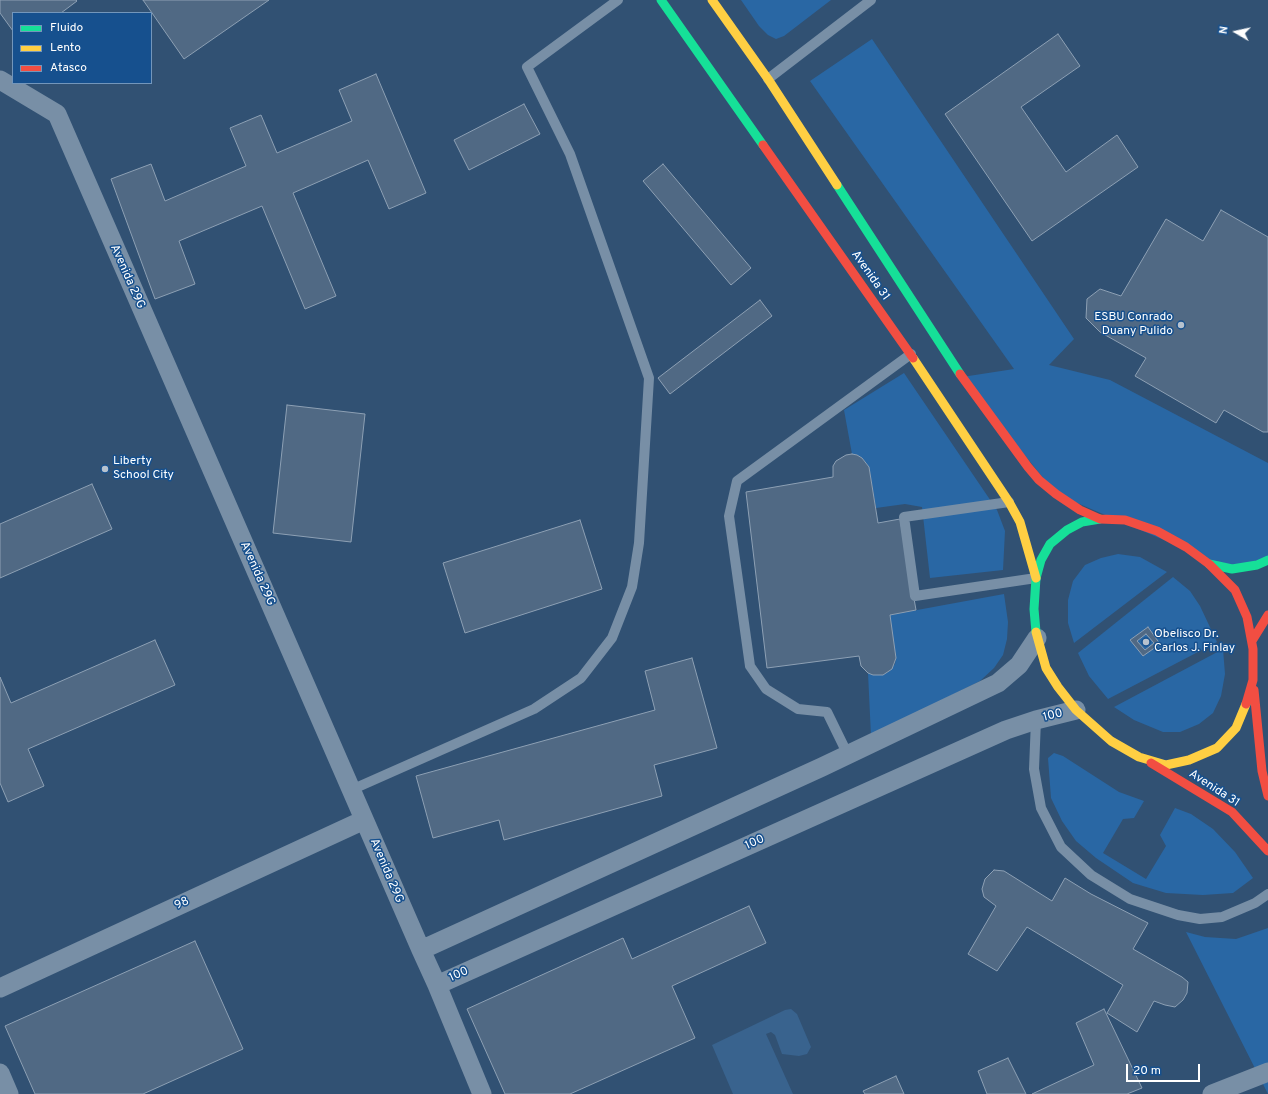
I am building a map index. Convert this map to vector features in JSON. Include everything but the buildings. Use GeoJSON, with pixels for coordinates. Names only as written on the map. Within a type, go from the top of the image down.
{"type":"FeatureCollection","features":[{"type":"Feature","properties":{"kind":"main road","name":"Avenida 31"},"geometry":{"type":"LineString","coordinates":[[661,0],[911,354],[1009,502],[1020,522],[1036,578]]}},
{"type":"Feature","properties":{"kind":"main road","name":"Avenida 31"},"geometry":{"type":"LineString","coordinates":[[712,0],[768,79],[962,377],[1028,467],[1039,480],[1056,494],[1080,510],[1100,519]]}},
{"type":"Feature","properties":{"kind":"main road"},"geometry":{"type":"LineString","coordinates":[[1254,680],[1245,708],[1236,728],[1217,748],[1189,760],[1166,765],[1140,757],[1110,741],[1076,710],[1058,687],[1046,668],[1037,638],[1034,609],[1036,578],[1041,560],[1050,544],[1067,530],[1082,522],[1100,519],[1125,520],[1157,531],[1186,547],[1209,564],[1235,590],[1247,617],[1252,641],[1262,771],[1268,796]]}},
{"type":"Feature","properties":{"kind":"main road"},"geometry":{"type":"LineString","coordinates":[[1209,564],[1232,569],[1257,564],[1268,560]]}},
{"type":"Feature","properties":{"kind":"main road"},"geometry":{"type":"LineString","coordinates":[[1252,641],[1268,614]]}},
{"type":"Feature","properties":{"kind":"main road","name":"Avenida 31"},"geometry":{"type":"LineString","coordinates":[[1140,757],[1232,812],[1268,851]]}},
{"type":"Feature","properties":{"kind":"street","name":"Avenida 29G"},"geometry":{"type":"LineString","coordinates":[[0,80],[56,114],[437,985],[482,1094]]}},
{"type":"Feature","properties":{"kind":"street"},"geometry":{"type":"LineString","coordinates":[[421,950],[848,755],[998,684],[1019,665],[1037,638]]}},
{"type":"Feature","properties":{"kind":"street","name":"100"},"geometry":{"type":"LineString","coordinates":[[437,985],[1006,730],[1036,720],[1076,710]]}},
{"type":"Feature","properties":{"kind":"street","name":"98"},"geometry":{"type":"LineString","coordinates":[[0,988],[364,820]]}},
{"type":"Feature","properties":{"kind":"street"},"geometry":{"type":"LineString","coordinates":[[1212,1094],[1268,1072]]}},
{"type":"Feature","properties":{"kind":"street"},"geometry":{"type":"LineString","coordinates":[[0,1073],[9,1094]]}},
{"type":"Feature","properties":{"kind":"lane"},"geometry":{"type":"LineString","coordinates":[[351,790],[534,709],[581,678],[612,638],[632,587],[639,543],[649,378],[570,154],[527,67],[618,0]]}},
{"type":"Feature","properties":{"kind":"lane"},"geometry":{"type":"LineString","coordinates":[[768,79],[871,0]]}},
{"type":"Feature","properties":{"kind":"lane"},"geometry":{"type":"LineString","coordinates":[[848,755],[827,712],[798,708],[766,689],[750,666],[729,516],[737,481],[911,354]]}},
{"type":"Feature","properties":{"kind":"lane"},"geometry":{"type":"LineString","coordinates":[[1009,502],[904,517],[915,596],[1036,578]]}},
{"type":"Feature","properties":{"kind":"lane"},"geometry":{"type":"LineString","coordinates":[[1036,720],[1034,769],[1041,808],[1061,847],[1091,875],[1130,899],[1178,915],[1200,919],[1222,917],[1255,903],[1268,894]]}},
{"type":"Feature","properties":{"kind":"shaded area"},"geometry":{"type":"Polygon","coordinates":[[[741,0],[831,0],[784,36],[776,39],[768,35],[759,26],[741,0]]]}},
{"type":"Feature","properties":{"kind":"shaded area"},"geometry":{"type":"Polygon","coordinates":[[[872,39],[1074,339],[1049,365],[1110,380],[1268,463],[1268,560],[1232,569],[1056,494],[962,377],[1014,369],[810,81],[872,39]]]}},
{"type":"Feature","properties":{"kind":"shaded area"},"geometry":{"type":"Polygon","coordinates":[[[904,373],[997,510],[1005,531],[1003,570],[930,578],[922,507],[905,504],[876,508],[869,467],[862,458],[852,454],[844,410],[904,373]]]}},
{"type":"Feature","properties":{"kind":"shaded area"},"geometry":{"type":"Polygon","coordinates":[[[1118,554],[1140,557],[1167,572],[1074,643],[1068,623],[1068,600],[1073,581],[1085,565],[1101,558],[1118,554]]]}},
{"type":"Feature","properties":{"kind":"shaded area"},"geometry":{"type":"Polygon","coordinates":[[[1173,577],[1190,591],[1200,606],[1217,642],[1108,699],[1089,676],[1078,653],[1173,577]]]}},
{"type":"Feature","properties":{"kind":"shaded area"},"geometry":{"type":"Polygon","coordinates":[[[1004,594],[1008,622],[1007,639],[1003,655],[994,668],[980,681],[871,736],[868,673],[878,675],[888,672],[895,664],[896,658],[890,615],[1004,594]]]}},
{"type":"Feature","properties":{"kind":"shaded area"},"geometry":{"type":"Polygon","coordinates":[[[1223,649],[1225,674],[1221,696],[1213,713],[1199,724],[1180,732],[1163,732],[1134,720],[1114,707],[1223,649]]]}},
{"type":"Feature","properties":{"kind":"shaded area"},"geometry":{"type":"Polygon","coordinates":[[[1054,753],[1063,756],[1119,792],[1144,801],[1134,818],[1123,819],[1103,853],[1146,879],[1166,846],[1160,835],[1175,808],[1191,814],[1213,829],[1235,852],[1253,878],[1233,893],[1203,895],[1166,893],[1133,883],[1096,858],[1076,841],[1062,821],[1051,798],[1048,758],[1054,753]]]}},
{"type":"Feature","properties":{"kind":"shaded area"},"geometry":{"type":"Polygon","coordinates":[[[1268,928],[1268,1094],[1186,932],[1205,937],[1236,939],[1268,928]]]}},
{"type":"Feature","properties":{"kind":"shaded area"},"geometry":{"type":"Polygon","coordinates":[[[791,1009],[797,1014],[811,1047],[807,1054],[799,1056],[782,1054],[775,1035],[771,1032],[766,1034],[793,1094],[733,1094],[712,1045],[785,1010],[791,1009]]]}},
{"type":"Feature","properties":{"kind":"traffic: fast"},"geometry":{"type":"LineString","coordinates":[[661,0],[763,145]]}},
{"type":"Feature","properties":{"kind":"traffic: fast"},"geometry":{"type":"LineString","coordinates":[[837,185],[960,374]]}},
{"type":"Feature","properties":{"kind":"traffic: fast"},"geometry":{"type":"LineString","coordinates":[[1036,632],[1034,609],[1036,578],[1041,560],[1050,544],[1067,530],[1082,522],[1100,519]]}},
{"type":"Feature","properties":{"kind":"traffic: fast"},"geometry":{"type":"LineString","coordinates":[[1209,564],[1232,569],[1257,565],[1268,560]]}},
{"type":"Feature","properties":{"kind":"traffic: slow"},"geometry":{"type":"LineString","coordinates":[[712,0],[768,79],[837,185]]}},
{"type":"Feature","properties":{"kind":"traffic: slow"},"geometry":{"type":"LineString","coordinates":[[913,358],[1009,502],[1020,522],[1036,578]]}},
{"type":"Feature","properties":{"kind":"traffic: slow"},"geometry":{"type":"LineString","coordinates":[[1036,632],[1046,668],[1058,687],[1076,710],[1111,741],[1139,757],[1166,765],[1189,760],[1217,748],[1236,728],[1246,704]]}},
{"type":"Feature","properties":{"kind":"traffic: jam"},"geometry":{"type":"LineString","coordinates":[[763,145],[913,358]]}},
{"type":"Feature","properties":{"kind":"traffic: jam"},"geometry":{"type":"LineString","coordinates":[[960,374],[1039,480],[1056,494],[1080,510],[1100,519]]}},
{"type":"Feature","properties":{"kind":"traffic: jam"},"geometry":{"type":"LineString","coordinates":[[1100,519],[1125,520],[1157,531],[1186,547],[1209,564],[1235,590],[1247,617],[1253,649],[1253,680],[1246,704]]}},
{"type":"Feature","properties":{"kind":"traffic: jam"},"geometry":{"type":"LineString","coordinates":[[1252,641],[1268,615]]}},
{"type":"Feature","properties":{"kind":"traffic: jam"},"geometry":{"type":"LineString","coordinates":[[1254,690],[1262,771],[1268,796]]}},
{"type":"Feature","properties":{"kind":"traffic: jam"},"geometry":{"type":"LineString","coordinates":[[1151,763],[1232,812],[1268,851]]}},
{"type":"Feature","properties":{"kind":"place","name":"ESBU Conrado Duany Pulido"},"geometry":{"type":"Point","coordinates":[1181,325]}},
{"type":"Feature","properties":{"kind":"place","name":"Liberty School City"},"geometry":{"type":"Point","coordinates":[105,469]}},
{"type":"Feature","properties":{"kind":"place","name":"Obelisco Dr. Carlos J. Finlay"},"geometry":{"type":"Point","coordinates":[1146,642]}}]}
